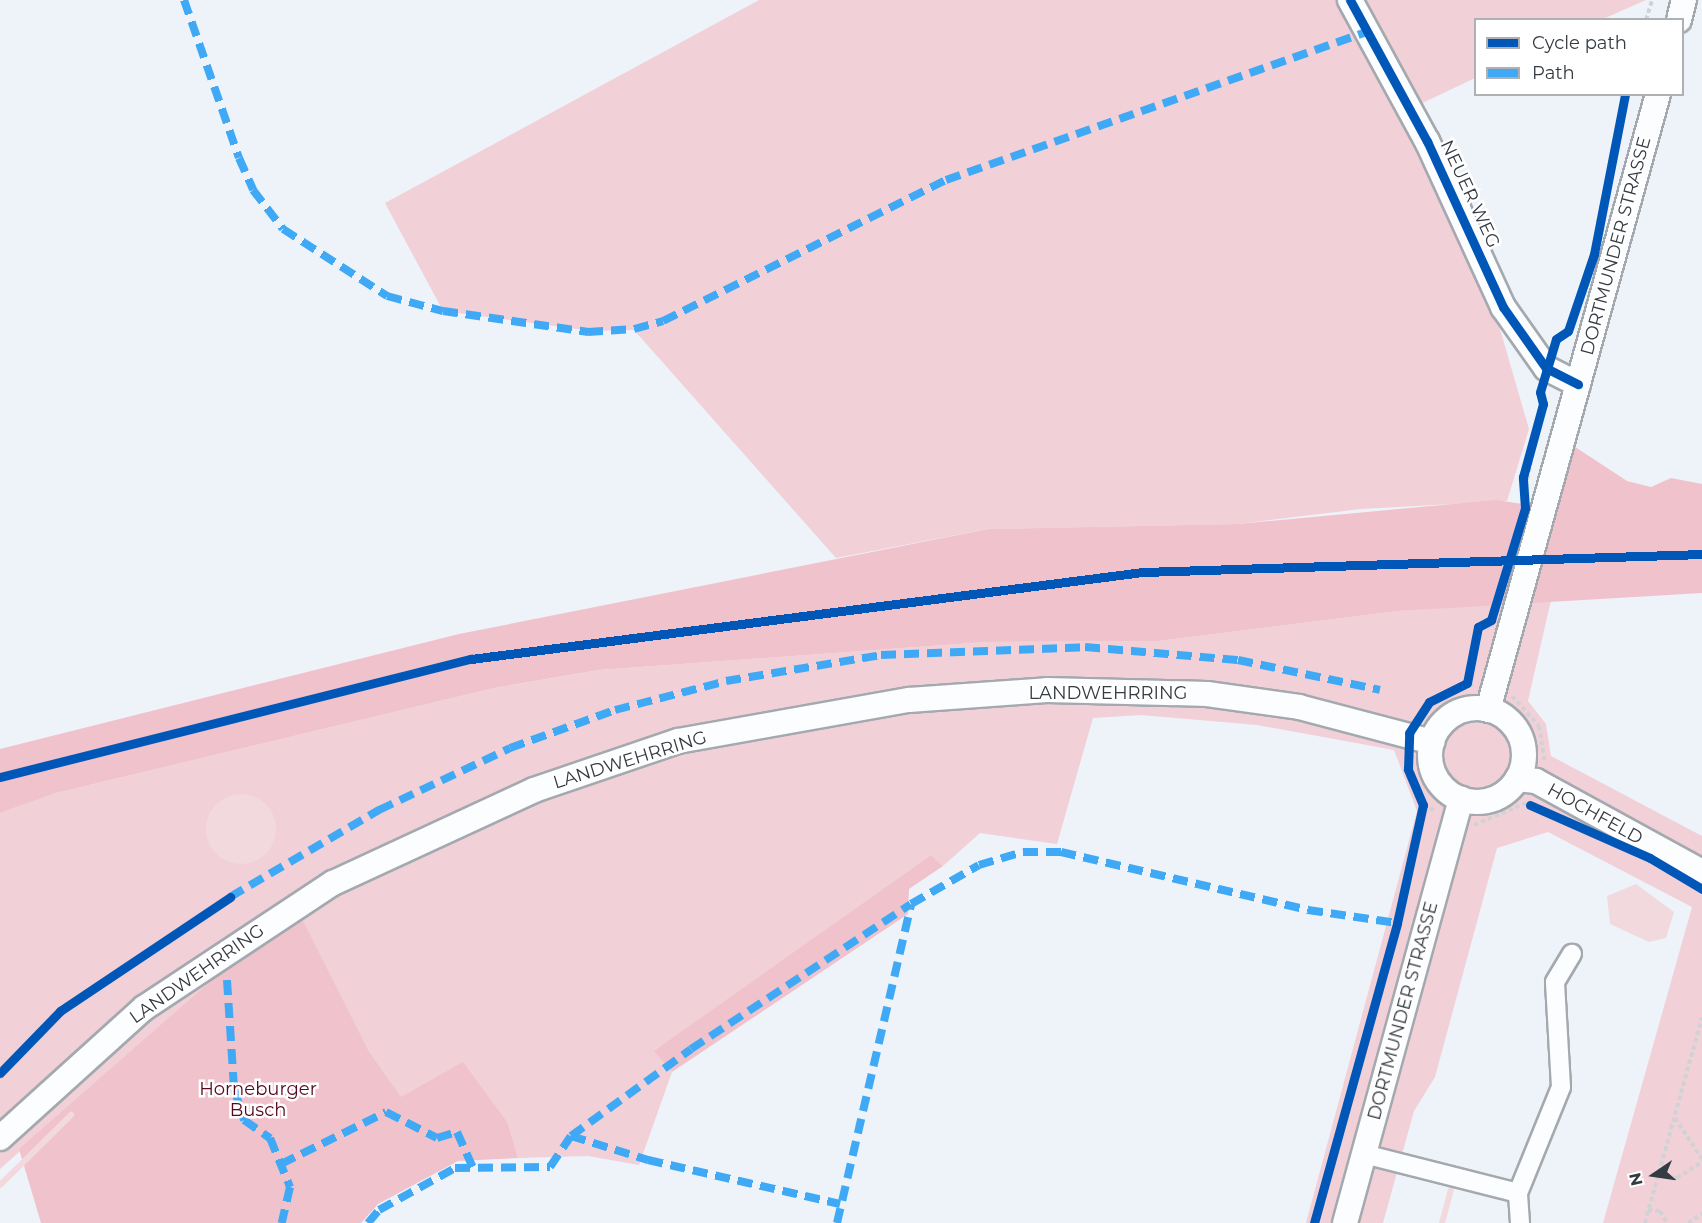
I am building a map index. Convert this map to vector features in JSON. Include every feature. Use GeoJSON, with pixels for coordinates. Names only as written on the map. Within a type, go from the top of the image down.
{"type":"FeatureCollection","features":[{"type":"Feature","properties":{"kind":"main road","name":"NEUER WEG"},"geometry":{"type":"LineString","coordinates":[[1350,0],[1428,141],[1503,308],[1546,368],[1578,384]]}},
{"type":"Feature","properties":{"kind":"main road"},"geometry":{"type":"LineString","coordinates":[[1680,18],[1684,0]]}},
{"type":"Feature","properties":{"kind":"main road","name":"DORTMUNDER STRASSE"},"geometry":{"type":"LineString","coordinates":[[1488,710],[1504,612],[1533,506],[1578,384],[1657,96]]}},
{"type":"Feature","properties":{"kind":"main road","name":"LANDWEHRRING"},"geometry":{"type":"LineString","coordinates":[[0,1138],[144,1008],[333,883],[524,794],[678,741],[909,700],[1047,690],[1207,694],[1299,707],[1432,741]]}},
{"type":"Feature","properties":{"kind":"main road"},"geometry":{"type":"LineString","coordinates":[[1488,710],[1501,715],[1520,737],[1522,766],[1517,779],[1492,799],[1461,799],[1439,782],[1430,756],[1432,741],[1454,715],[1488,710]]}},
{"type":"Feature","properties":{"kind":"main road","name":"HOCHFELD"},"geometry":{"type":"LineString","coordinates":[[1517,779],[1536,781],[1702,872]]}},
{"type":"Feature","properties":{"kind":"main road","name":"DORTMUNDER STRASSE"},"geometry":{"type":"LineString","coordinates":[[1345,1223],[1461,799]]}},
{"type":"Feature","properties":{"kind":"street"},"geometry":{"type":"LineString","coordinates":[[1520,1223],[1518,1193],[1561,1087],[1555,982],[1572,954]]}},
{"type":"Feature","properties":{"kind":"street"},"geometry":{"type":"LineString","coordinates":[[1364,1154],[1518,1193]]}},
{"type":"Feature","properties":{"kind":"path"},"geometry":{"type":"LineString","coordinates":[[1647,18],[1652,0]]}},
{"type":"Feature","properties":{"kind":"path"},"geometry":{"type":"LineString","coordinates":[[1597,230],[1625,96]]}},
{"type":"Feature","properties":{"kind":"path"},"geometry":{"type":"LineString","coordinates":[[1533,506],[1523,477],[1543,404],[1540,392],[1556,339],[1571,322]]}},
{"type":"Feature","properties":{"kind":"path"},"geometry":{"type":"LineString","coordinates":[[1467,682],[1478,627],[1504,612]]}},
{"type":"Feature","properties":{"kind":"path"},"geometry":{"type":"LineString","coordinates":[[1314,1223],[1397,923],[1423,805]]}},
{"type":"Feature","properties":{"kind":"path"},"geometry":{"type":"LineString","coordinates":[[0,1073],[60,1011],[230,897]]}},
{"type":"Feature","properties":{"kind":"path"},"geometry":{"type":"LineString","coordinates":[[1645,1223],[1702,1018]]}},
{"type":"Feature","properties":{"kind":"path"},"geometry":{"type":"LineString","coordinates":[[1698,1034],[1702,1040]]}},
{"type":"Feature","properties":{"kind":"path"},"geometry":{"type":"LineString","coordinates":[[1658,1174],[1677,1178],[1702,1160],[1674,1117]]}},
{"type":"Feature","properties":{"kind":"path"},"geometry":{"type":"LineString","coordinates":[[1648,1210],[1660,1211],[1667,1223]]}},
{"type":"Feature","properties":{"kind":"path"},"geometry":{"type":"LineString","coordinates":[[1688,1223],[1702,1214]]}},
{"type":"Feature","properties":{"kind":"shaded area"},"geometry":{"type":"Polygon","coordinates":[[[759,0],[1646,0],[1605,18],[1474,18],[1474,78],[1410,109],[1471,229],[1529,429],[1507,501],[1361,509],[1237,524],[988,529],[836,558],[634,330],[591,331],[443,311],[385,203],[759,0]]]}},
{"type":"Feature","properties":{"kind":"shaded area"},"geometry":{"type":"Polygon","coordinates":[[[1551,600],[1528,701],[1546,724],[1551,756],[1702,836],[1702,1223],[1603,1223],[1692,907],[1548,832],[1497,848],[1435,1077],[1414,1111],[1383,1223],[1306,1223],[1417,811],[1394,750],[1257,725],[1141,715],[1093,718],[1057,844],[980,833],[943,866],[931,855],[655,1051],[672,1072],[639,1165],[588,1156],[518,1158],[504,1119],[401,1098],[368,1050],[229,965],[0,1169],[0,813],[56,793],[494,688],[600,670],[986,642],[1158,641],[1398,611],[1551,600]]]}},
{"type":"Feature","properties":{"kind":"shaded area"},"geometry":{"type":"Polygon","coordinates":[[[241,794],[254,797],[266,804],[273,816],[276,829],[273,842],[266,854],[254,861],[241,864],[228,861],[216,854],[209,842],[206,829],[209,816],[216,804],[228,797],[241,794]]]}},
{"type":"Feature","properties":{"kind":"shaded area"},"geometry":{"type":"Polygon","coordinates":[[[1636,884],[1674,912],[1666,938],[1649,942],[1610,924],[1607,896],[1636,884]]]}},
{"type":"Feature","properties":{"kind":"green space"},"geometry":{"type":"Polygon","coordinates":[[[1563,439],[1627,481],[1651,487],[1671,478],[1702,484],[1702,593],[1398,611],[1158,641],[986,642],[599,670],[494,688],[56,793],[0,813],[0,749],[459,634],[988,529],[1237,524],[1496,500],[1543,507],[1563,439]]]}},
{"type":"Feature","properties":{"kind":"green space"},"geometry":{"type":"Polygon","coordinates":[[[931,855],[943,866],[909,889],[908,914],[672,1072],[654,1051],[931,855]]]}},
{"type":"Feature","properties":{"kind":"green space","name":"Horneburger Busch"},"geometry":{"type":"Polygon","coordinates":[[[301,917],[368,1050],[401,1097],[463,1062],[507,1122],[518,1158],[458,1161],[378,1204],[361,1223],[41,1223],[19,1149],[229,965],[301,917]]]}},
{"type":"Feature","properties":{"kind":"waterway"},"geometry":{"type":"LineString","coordinates":[[0,1185],[71,1115]]}},
{"type":"Feature","properties":{"kind":"waterway"},"geometry":{"type":"LineString","coordinates":[[1442,1223],[1451,1190]]}},
{"type":"Feature","properties":{"kind":"marked path"},"geometry":{"type":"LineString","coordinates":[[184,0],[239,158],[253,190],[283,229],[387,296],[443,311],[588,332],[634,329],[663,321],[946,180],[1367,32]]}},
{"type":"Feature","properties":{"kind":"marked path"},"geometry":{"type":"LineString","coordinates":[[230,897],[379,810],[510,748],[615,710],[726,681],[881,655],[1085,647],[1238,660],[1380,690]]}},
{"type":"Feature","properties":{"kind":"marked path"},"geometry":{"type":"LineString","coordinates":[[837,1223],[911,904],[979,865],[1023,852],[1061,852],[1308,910],[1397,923]]}},
{"type":"Feature","properties":{"kind":"marked path"},"geometry":{"type":"LineString","coordinates":[[368,1223],[379,1210],[455,1168],[550,1167],[571,1136],[691,1049],[911,904]]}},
{"type":"Feature","properties":{"kind":"marked path"},"geometry":{"type":"LineString","coordinates":[[227,980],[234,1089],[244,1120],[270,1138],[290,1187],[282,1223]]}},
{"type":"Feature","properties":{"kind":"marked path"},"geometry":{"type":"LineString","coordinates":[[281,1164],[386,1112],[437,1138],[457,1132],[473,1168]]}},
{"type":"Feature","properties":{"kind":"marked path"},"geometry":{"type":"LineString","coordinates":[[571,1136],[648,1160],[840,1204]]}},
{"type":"Feature","properties":{"kind":"cycle path"},"geometry":{"type":"LineString","coordinates":[[1350,0],[1427,141],[1503,307],[1546,368],[1578,384]]}},
{"type":"Feature","properties":{"kind":"cycle path"},"geometry":{"type":"LineString","coordinates":[[1314,1223],[1397,923],[1423,805],[1408,769],[1409,733],[1429,702],[1467,683],[1478,627],[1491,620],[1525,508],[1523,477],[1543,404],[1540,392],[1556,339],[1568,331],[1594,254],[1625,96]]}},
{"type":"Feature","properties":{"kind":"cycle path"},"geometry":{"type":"LineString","coordinates":[[0,777],[471,659],[1143,572],[1702,554]]}},
{"type":"Feature","properties":{"kind":"cycle path"},"geometry":{"type":"LineString","coordinates":[[1530,805],[1650,858],[1702,889]]}},
{"type":"Feature","properties":{"kind":"cycle path"},"geometry":{"type":"LineString","coordinates":[[0,1073],[60,1011],[230,897]]}}]}
